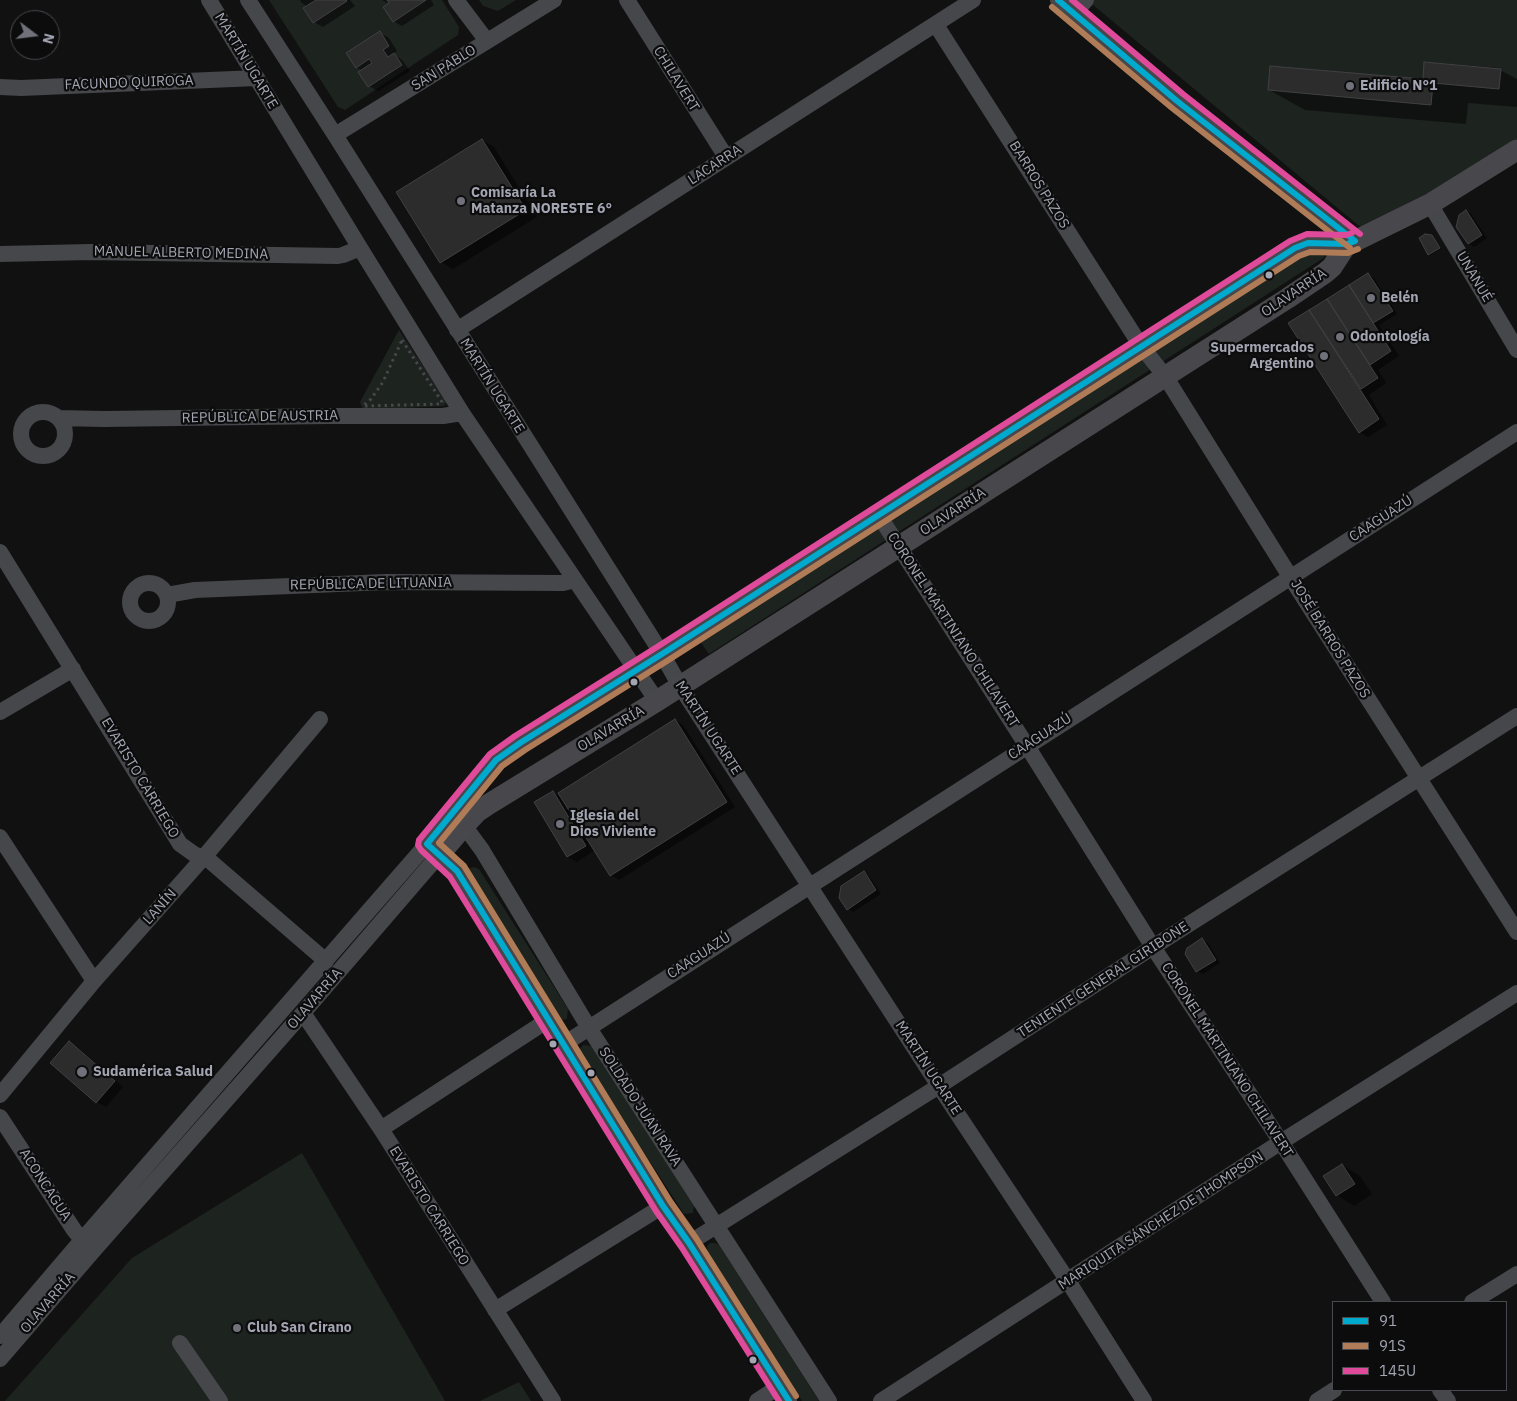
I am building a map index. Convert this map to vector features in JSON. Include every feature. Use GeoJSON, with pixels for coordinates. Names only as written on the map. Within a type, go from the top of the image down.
{"type":"FeatureCollection","features":[{"type":"Feature","properties":{"kind":"main road","name":"OLAVARRÍA"},"geometry":{"type":"LineString","coordinates":[[433,849],[459,819],[496,760],[508,751],[1295,248],[1308,243],[1351,242],[1430,204],[1517,150]]}},
{"type":"Feature","properties":{"kind":"main road","name":"OLAVARRÍA"},"geometry":{"type":"LineString","coordinates":[[459,819],[478,812],[657,701],[1325,273],[1351,242]]}},
{"type":"Feature","properties":{"kind":"street","name":"MARTÍN UGARTE"},"geometry":{"type":"LineString","coordinates":[[209,0],[462,413],[657,701]]}},
{"type":"Feature","properties":{"kind":"street","name":"MARTÍN UGARTE"},"geometry":{"type":"LineString","coordinates":[[248,0],[662,654],[680,686],[939,1086],[1068,1281],[1144,1401]]}},
{"type":"Feature","properties":{"kind":"street"},"geometry":{"type":"LineString","coordinates":[[456,0],[487,42]]}},
{"type":"Feature","properties":{"kind":"street","name":"SAN PABLO"},"geometry":{"type":"LineString","coordinates":[[335,135],[554,0]]}},
{"type":"Feature","properties":{"kind":"street","name":"CHILAVERT"},"geometry":{"type":"LineString","coordinates":[[627,0],[726,157]]}},
{"type":"Feature","properties":{"kind":"street","name":"LACARRA"},"geometry":{"type":"LineString","coordinates":[[457,330],[973,0]]}},
{"type":"Feature","properties":{"kind":"street"},"geometry":{"type":"LineString","coordinates":[[1058,0],[1177,101],[1351,242]]}},
{"type":"Feature","properties":{"kind":"street"},"geometry":{"type":"LineString","coordinates":[[1074,13],[1086,0]]}},
{"type":"Feature","properties":{"kind":"street","name":"BARROS PAZOS"},"geometry":{"type":"LineString","coordinates":[[936,25],[1141,346]]}},
{"type":"Feature","properties":{"kind":"street","name":"FACUNDO QUIROGA"},"geometry":{"type":"LineString","coordinates":[[0,87],[22,88],[257,78]]}},
{"type":"Feature","properties":{"kind":"street","name":"UNANUÉ"},"geometry":{"type":"LineString","coordinates":[[1430,204],[1517,350]]}},
{"type":"Feature","properties":{"kind":"street","name":"MANUEL ALBERTO MEDINA"},"geometry":{"type":"LineString","coordinates":[[0,254],[90,252],[338,256],[360,248]]}},
{"type":"Feature","properties":{"kind":"street","name":"JOSÉ BARROS PAZOS"},"geometry":{"type":"LineString","coordinates":[[1141,346],[1165,376],[1291,578],[1517,932]]}},
{"type":"Feature","properties":{"kind":"street","name":"REPÚBLICA DE AUSTRIA"},"geometry":{"type":"LineString","coordinates":[[58,418],[443,416],[462,413]]}},
{"type":"Feature","properties":{"kind":"street","name":"CAAGUAZÚ"},"geometry":{"type":"LineString","coordinates":[[564,1044],[1517,432]]}},
{"type":"Feature","properties":{"kind":"street","name":"CORONEL MARTINIANO CHILAVERT"},"geometry":{"type":"LineString","coordinates":[[878,514],[1153,947],[1382,1301]]}},
{"type":"Feature","properties":{"kind":"street","name":"EVARISTO CARRIEGO"},"geometry":{"type":"LineString","coordinates":[[0,552],[180,844],[194,854],[210,861],[326,961]]}},
{"type":"Feature","properties":{"kind":"street","name":"REPÚBLICA DE LITUANIA"},"geometry":{"type":"LineString","coordinates":[[167,595],[195,590],[386,582],[564,583],[575,580]]}},
{"type":"Feature","properties":{"kind":"street"},"geometry":{"type":"LineString","coordinates":[[0,712],[73,669]]}},
{"type":"Feature","properties":{"kind":"street","name":"TENIENTE GENERAL GIRIBONE"},"geometry":{"type":"LineString","coordinates":[[688,1243],[939,1086],[1153,947],[1517,716]]}},
{"type":"Feature","properties":{"kind":"street","name":"LANÍN"},"geometry":{"type":"LineString","coordinates":[[0,1094],[94,981],[204,858],[320,719]]}},
{"type":"Feature","properties":{"kind":"street","name":"SOLDADO JUAN RAVA"},"geometry":{"type":"LineString","coordinates":[[459,819],[482,850],[589,1028],[828,1401]]}},
{"type":"Feature","properties":{"kind":"street"},"geometry":{"type":"LineString","coordinates":[[0,837],[94,981]]}},
{"type":"Feature","properties":{"kind":"street"},"geometry":{"type":"LineString","coordinates":[[433,849],[457,871],[663,1206],[789,1401]]}},
{"type":"Feature","properties":{"kind":"street","name":"OLAVARRÍA"},"geometry":{"type":"LineString","coordinates":[[0,1359],[88,1245],[326,961],[433,849]]}},
{"type":"Feature","properties":{"kind":"street","name":"OLAVARRÍA"},"geometry":{"type":"LineString","coordinates":[[0,1336],[88,1245],[303,1013],[433,849]]}},
{"type":"Feature","properties":{"kind":"street","name":"MARIQUITA SÁNCHEZ DE THOMPSON"},"geometry":{"type":"LineString","coordinates":[[881,1401],[1281,1142],[1517,993]]}},
{"type":"Feature","properties":{"kind":"street","name":"EVARISTO CARRIEGO"},"geometry":{"type":"LineString","coordinates":[[303,1013],[381,1129],[552,1401]]}},
{"type":"Feature","properties":{"kind":"street"},"geometry":{"type":"LineString","coordinates":[[381,1129],[548,1020]]}},
{"type":"Feature","properties":{"kind":"street","name":"ACONCAGUA"},"geometry":{"type":"LineString","coordinates":[[0,1117],[88,1245]]}},
{"type":"Feature","properties":{"kind":"street"},"geometry":{"type":"LineString","coordinates":[[495,1310],[663,1206]]}},
{"type":"Feature","properties":{"kind":"street"},"geometry":{"type":"LineString","coordinates":[[1474,1301],[1517,1274]]}},
{"type":"Feature","properties":{"kind":"street"},"geometry":{"type":"LineString","coordinates":[[180,1343],[220,1401]]}},
{"type":"Feature","properties":{"kind":"street"},"geometry":{"type":"LineString","coordinates":[[757,1401],[780,1386]]}},
{"type":"Feature","properties":{"kind":"street"},"geometry":{"type":"LineString","coordinates":[[1317,1401],[1332,1391]]}},
{"type":"Feature","properties":{"kind":"path"},"geometry":{"type":"LineString","coordinates":[[402,340],[442,402],[440,404],[363,406],[371,399],[383,382],[402,340]]}},
{"type":"Feature","properties":{"kind":"shaded area"},"geometry":{"type":"Polygon","coordinates":[[[269,0],[442,0],[459,27],[458,35],[345,110],[338,107],[269,0]]]}},
{"type":"Feature","properties":{"kind":"shaded area"},"geometry":{"type":"Polygon","coordinates":[[[479,0],[516,0],[498,11],[483,6],[479,0]]]}},
{"type":"Feature","properties":{"kind":"shaded area"},"geometry":{"type":"Polygon","coordinates":[[[1087,0],[1517,0],[1517,139],[1380,222],[1365,228],[1358,225],[1087,0]],[[1425,62],[1423,79],[1271,66],[1268,90],[1430,104],[1433,83],[1499,88],[1500,68],[1425,62]]]}},
{"type":"Feature","properties":{"kind":"shaded area"},"geometry":{"type":"Polygon","coordinates":[[[1313,249],[1325,257],[709,654],[699,640],[1313,249]]]}},
{"type":"Feature","properties":{"kind":"shaded area"},"geometry":{"type":"Polygon","coordinates":[[[399,330],[447,402],[444,406],[363,410],[360,402],[399,330]]]}},
{"type":"Feature","properties":{"kind":"shaded area"},"geometry":{"type":"Polygon","coordinates":[[[470,868],[479,869],[568,1009],[567,1019],[562,1020],[558,1016],[467,872],[470,868]]]}},
{"type":"Feature","properties":{"kind":"shaded area"},"geometry":{"type":"Polygon","coordinates":[[[583,1045],[592,1046],[694,1205],[693,1213],[684,1214],[580,1054],[580,1049],[583,1045]]]}},
{"type":"Feature","properties":{"kind":"shaded area","name":"Club San Cirano"},"geometry":{"type":"Polygon","coordinates":[[[302,1153],[445,1401],[5,1401],[132,1258],[302,1153]]]}},
{"type":"Feature","properties":{"kind":"shaded area"},"geometry":{"type":"Polygon","coordinates":[[[710,1243],[719,1245],[819,1401],[802,1401],[708,1253],[707,1246],[710,1243]]]}},
{"type":"Feature","properties":{"kind":"shaded area"},"geometry":{"type":"Polygon","coordinates":[[[519,1382],[531,1401],[480,1401],[519,1382]]]}},
{"type":"Feature","properties":{"kind":"building"},"geometry":{"type":"Polygon","coordinates":[[[316,0],[347,1],[313,23],[303,8],[316,0]]]}},
{"type":"Feature","properties":{"kind":"building"},"geometry":{"type":"Polygon","coordinates":[[[387,0],[426,0],[393,22],[383,7],[389,3],[387,0]]]}},
{"type":"Feature","properties":{"kind":"building"},"geometry":{"type":"Polygon","coordinates":[[[380,31],[389,46],[383,50],[388,57],[394,53],[402,65],[368,87],[358,72],[372,63],[369,59],[356,68],[346,53],[380,31]]]}},
{"type":"Feature","properties":{"kind":"building","name":"Edificio N°1"},"geometry":{"type":"Polygon","coordinates":[[[1424,62],[1501,69],[1499,89],[1433,83],[1431,105],[1268,90],[1270,66],[1423,79],[1424,62]]]}},
{"type":"Feature","properties":{"kind":"building","name":"Comisaría La Matanza NORESTE 6°"},"geometry":{"type":"Polygon","coordinates":[[[482,139],[526,210],[440,263],[396,192],[482,139]]]}},
{"type":"Feature","properties":{"kind":"building"},"geometry":{"type":"Polygon","coordinates":[[[1466,210],[1482,235],[1468,244],[1456,227],[1459,215],[1466,210]]]}},
{"type":"Feature","properties":{"kind":"building"},"geometry":{"type":"Polygon","coordinates":[[[1425,234],[1432,235],[1440,248],[1428,255],[1419,238],[1425,234]]]}},
{"type":"Feature","properties":{"kind":"building","name":"Belén"},"geometry":{"type":"Polygon","coordinates":[[[1368,273],[1393,311],[1373,323],[1349,285],[1368,273]]]}},
{"type":"Feature","properties":{"kind":"building"},"geometry":{"type":"Polygon","coordinates":[[[1349,285],[1391,351],[1370,365],[1327,299],[1349,285]]]}},
{"type":"Feature","properties":{"kind":"building","name":"Odontología"},"geometry":{"type":"Polygon","coordinates":[[[1327,299],[1378,378],[1361,389],[1309,310],[1327,299]]]}},
{"type":"Feature","properties":{"kind":"building","name":"Supermercados Argentino"},"geometry":{"type":"Polygon","coordinates":[[[1309,310],[1379,419],[1359,433],[1288,323],[1309,310]]]}},
{"type":"Feature","properties":{"kind":"building"},"geometry":{"type":"Polygon","coordinates":[[[675,719],[727,802],[610,876],[558,793],[675,719]]]}},
{"type":"Feature","properties":{"kind":"building","name":"Iglesia del Dios Viviente"},"geometry":{"type":"Polygon","coordinates":[[[553,791],[586,846],[567,857],[534,802],[553,791]]]}},
{"type":"Feature","properties":{"kind":"building"},"geometry":{"type":"Polygon","coordinates":[[[864,871],[876,890],[847,910],[839,898],[841,886],[864,871]]]}},
{"type":"Feature","properties":{"kind":"building"},"geometry":{"type":"Polygon","coordinates":[[[1202,938],[1216,960],[1196,972],[1185,954],[1187,948],[1202,938]]]}},
{"type":"Feature","properties":{"kind":"building","name":"Sudamérica Salud"},"geometry":{"type":"Polygon","coordinates":[[[69,1041],[115,1081],[96,1103],[50,1063],[69,1041]]]}},
{"type":"Feature","properties":{"kind":"building"},"geometry":{"type":"Polygon","coordinates":[[[1342,1164],[1355,1184],[1336,1196],[1323,1176],[1342,1164]]]}},
{"type":"Feature","properties":{"kind":"transit line","name":"91"},"geometry":{"type":"LineString","coordinates":[[1058,0],[1177,101],[1355,241]]}},
{"type":"Feature","properties":{"kind":"transit line","name":"145U"},"geometry":{"type":"LineString","coordinates":[[1072,0],[1183,94],[1360,234]]}},
{"type":"Feature","properties":{"kind":"transit line","name":"91S"},"geometry":{"type":"LineString","coordinates":[[1052,7],[1172,108],[1350,248]]}},
{"type":"Feature","properties":{"kind":"transit line","name":"145U"},"geometry":{"type":"LineString","coordinates":[[779,1401],[682,1248],[656,1211],[450,877],[421,850],[418,845],[419,840],[490,754],[515,736],[1290,241],[1307,234],[1346,235],[1352,233]]}},
{"type":"Feature","properties":{"kind":"transit line","name":"91"},"geometry":{"type":"LineString","coordinates":[[789,1401],[689,1243],[663,1206],[457,871],[427,844],[496,760],[520,743],[1295,248],[1308,243],[1347,244],[1355,241]]}},
{"type":"Feature","properties":{"kind":"transit line","name":"91S"},"geometry":{"type":"LineString","coordinates":[[796,1396],[696,1238],[670,1201],[464,866],[439,843],[502,766],[525,750],[1299,256],[1310,252],[1348,253],[1358,249]]}},
{"type":"Feature","properties":{"kind":"place","name":"Edificio N°1"},"geometry":{"type":"Point","coordinates":[1350,86]}},
{"type":"Feature","properties":{"kind":"place","name":"Comisaría La Matanza NORESTE 6°"},"geometry":{"type":"Point","coordinates":[461,201]}},
{"type":"Feature","properties":{"kind":"place","name":"Belén"},"geometry":{"type":"Point","coordinates":[1371,298]}},
{"type":"Feature","properties":{"kind":"place","name":"Odontología"},"geometry":{"type":"Point","coordinates":[1340,337]}},
{"type":"Feature","properties":{"kind":"place","name":"Supermercados Argentino"},"geometry":{"type":"Point","coordinates":[1324,356]}},
{"type":"Feature","properties":{"kind":"place","name":"Iglesia del Dios Viviente"},"geometry":{"type":"Point","coordinates":[560,824]}},
{"type":"Feature","properties":{"kind":"place","name":"Sudamérica Salud"},"geometry":{"type":"Point","coordinates":[82,1072]}},
{"type":"Feature","properties":{"kind":"place","name":"Club San Cirano"},"geometry":{"type":"Point","coordinates":[237,1328]}}]}
